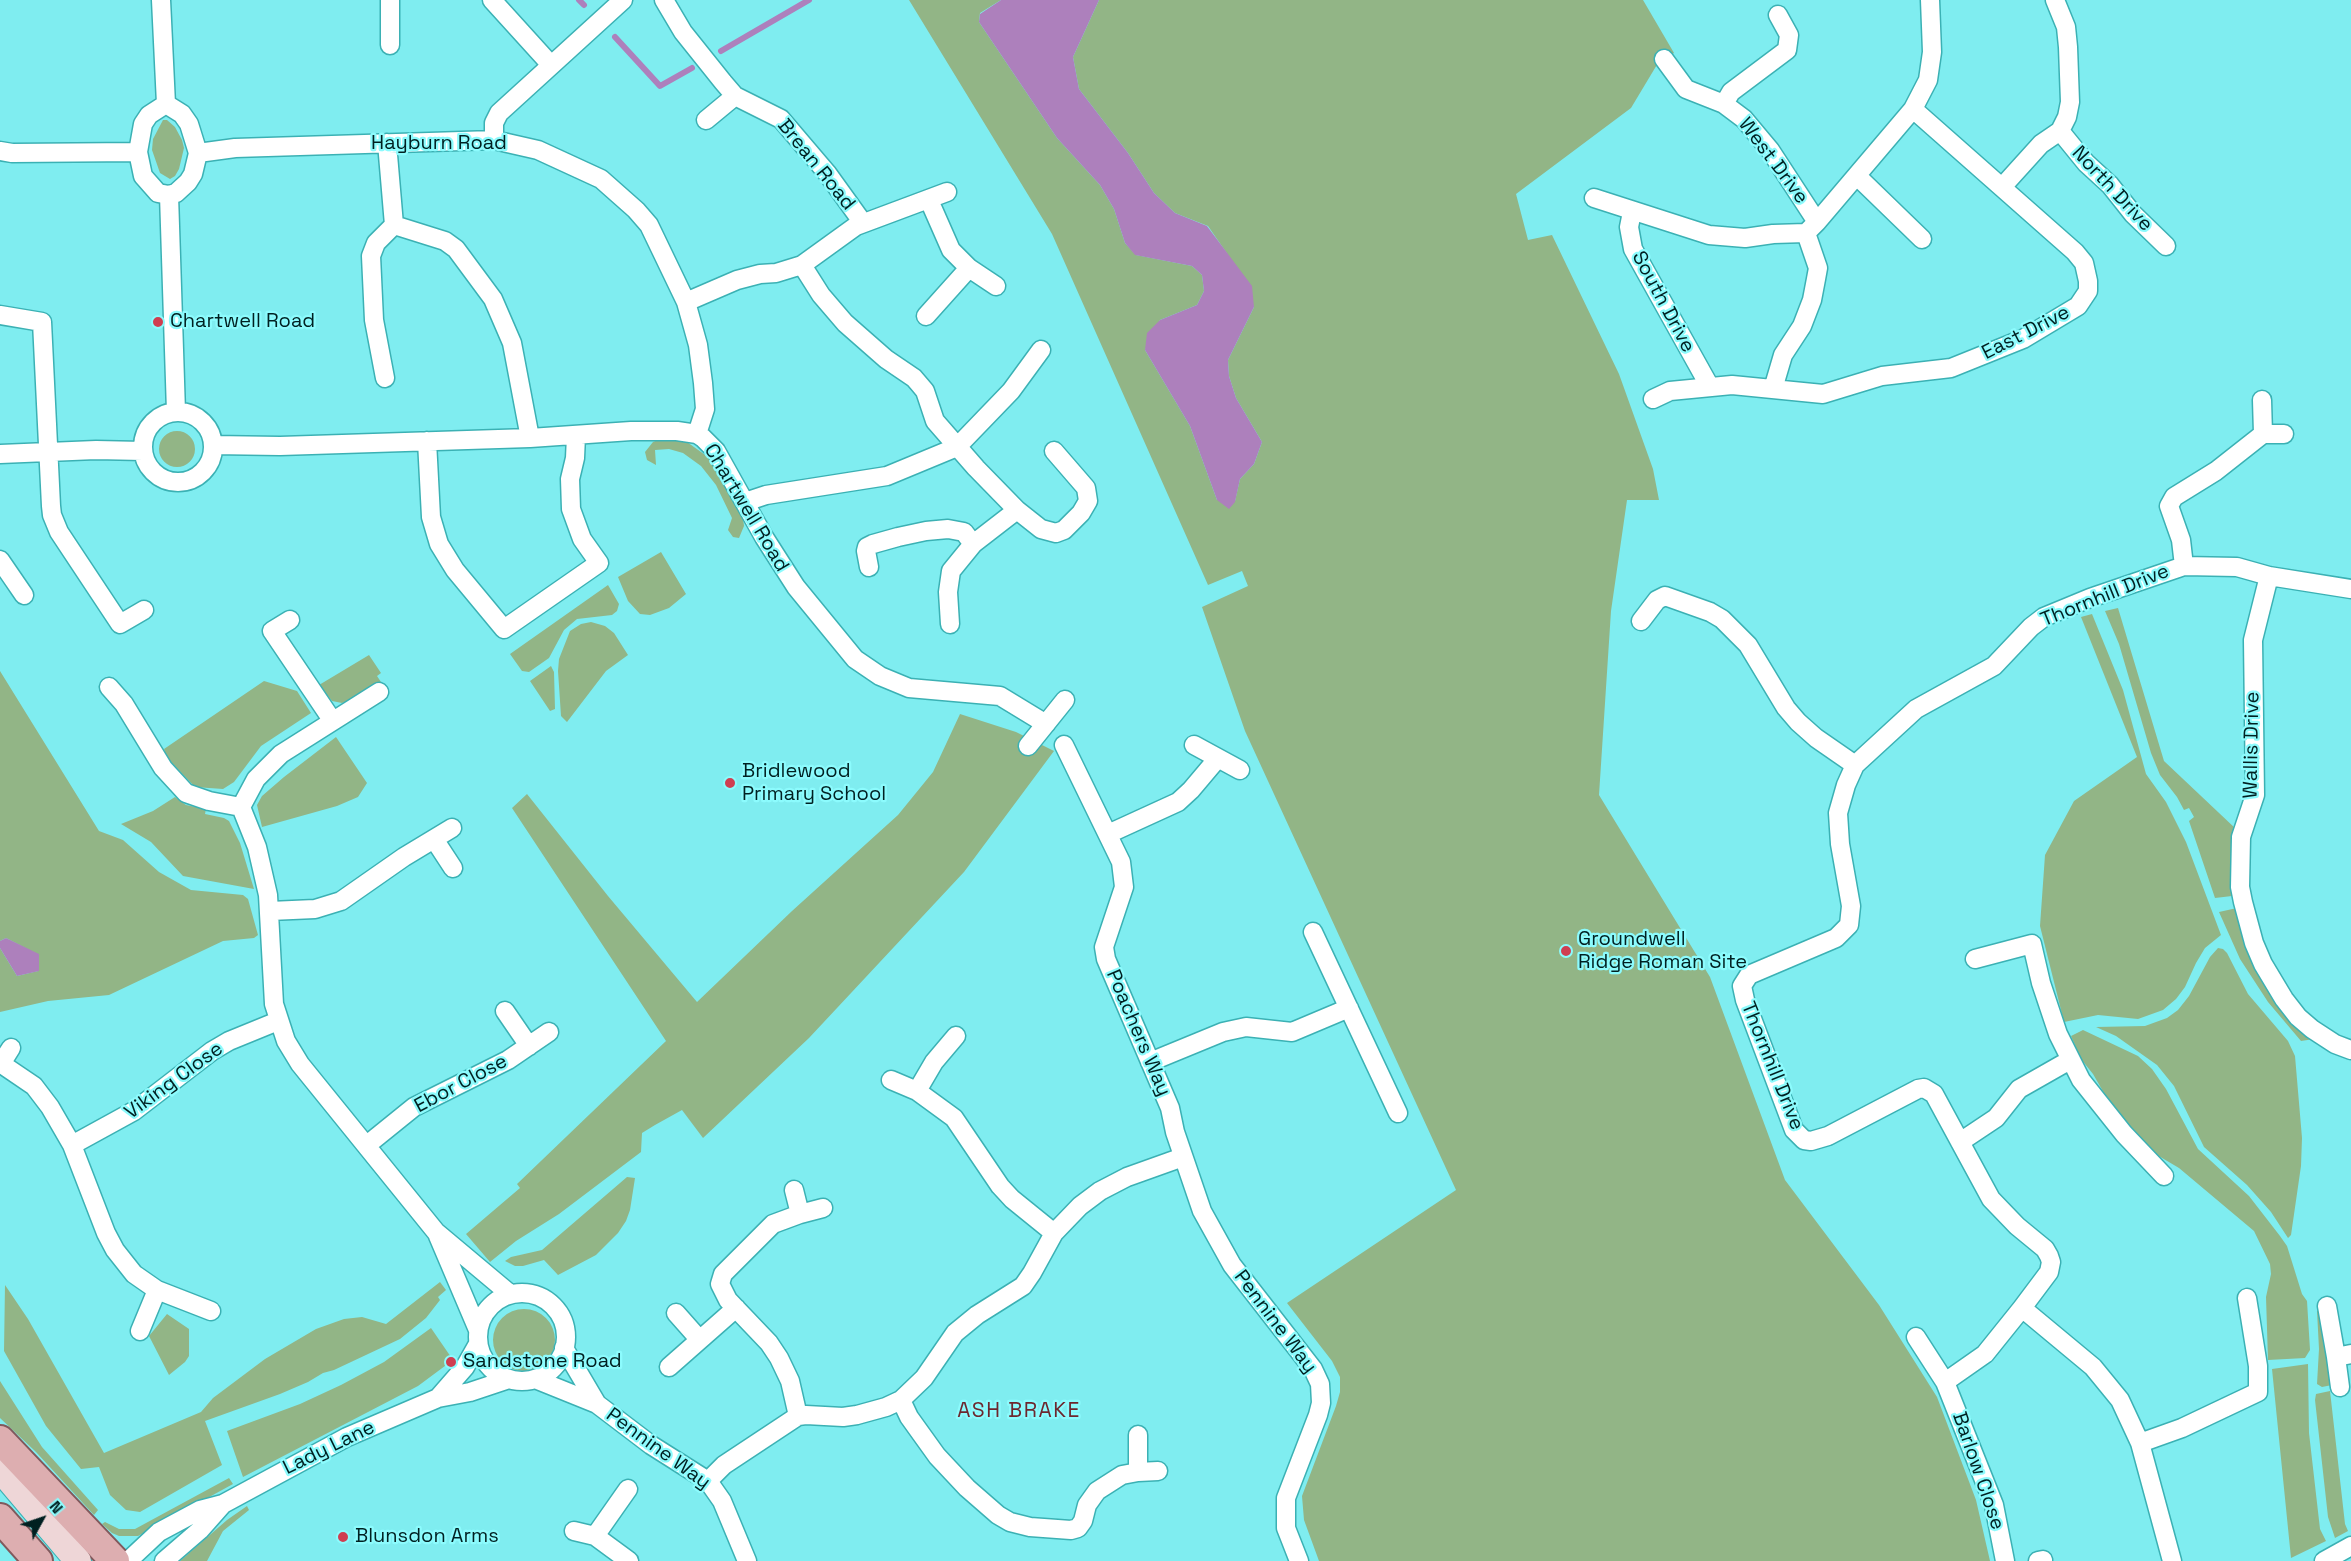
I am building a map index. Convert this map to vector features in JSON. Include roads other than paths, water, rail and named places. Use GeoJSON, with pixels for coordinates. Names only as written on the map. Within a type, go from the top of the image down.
{"type":"FeatureCollection","features":[{"type":"Feature","properties":{"kind":"main road"},"geometry":{"type":"LineString","coordinates":[[0,1440],[115,1561]]}},
{"type":"Feature","properties":{"kind":"main road"},"geometry":{"type":"LineString","coordinates":[[0,1469],[78,1561]]}},
{"type":"Feature","properties":{"kind":"main road"},"geometry":{"type":"LineString","coordinates":[[1,1520],[18,1561]]}},
{"type":"Feature","properties":{"kind":"main road"},"geometry":{"type":"LineString","coordinates":[[1,1520],[38,1561]]}},
{"type":"Feature","properties":{"kind":"street"},"geometry":{"type":"LineString","coordinates":[[161,0],[166,104]]}},
{"type":"Feature","properties":{"kind":"street"},"geometry":{"type":"LineString","coordinates":[[390,0],[390,45]]}},
{"type":"Feature","properties":{"kind":"street"},"geometry":{"type":"LineString","coordinates":[[492,0],[551,65]]}},
{"type":"Feature","properties":{"kind":"street"},"geometry":{"type":"LineString","coordinates":[[494,140],[494,123],[499,113],[623,0]]}},
{"type":"Feature","properties":{"kind":"street","name":"Brean Road"},"geometry":{"type":"LineString","coordinates":[[664,0],[683,32],[735,96],[781,119],[827,173],[863,223]]}},
{"type":"Feature","properties":{"kind":"street"},"geometry":{"type":"LineString","coordinates":[[1811,227],[1912,109],[1928,80],[1932,52],[1930,0]]}},
{"type":"Feature","properties":{"kind":"street","name":"North Drive"},"geometry":{"type":"LineString","coordinates":[[2003,186],[2041,144],[2060,132],[2067,117],[2070,66],[2066,27],[2055,0]]}},
{"type":"Feature","properties":{"kind":"street","name":"West Drive"},"geometry":{"type":"LineString","coordinates":[[1724,104],[1731,92],[1787,50],[1789,35],[1778,15]]}},
{"type":"Feature","properties":{"kind":"street","name":"West Drive"},"geometry":{"type":"LineString","coordinates":[[1664,59],[1686,89],[1724,104],[1744,119],[1770,150],[1811,227],[1818,268],[1812,300],[1802,326],[1783,355],[1773,389]]}},
{"type":"Feature","properties":{"kind":"street"},"geometry":{"type":"LineString","coordinates":[[706,120],[735,96]]}},
{"type":"Feature","properties":{"kind":"street"},"geometry":{"type":"LineString","coordinates":[[166,104],[182,114],[189,124],[198,153],[194,174],[176,193],[169,195],[158,193],[142,176],[138,152],[143,124],[149,115],[166,104]]}},
{"type":"Feature","properties":{"kind":"street","name":"East Drive"},"geometry":{"type":"LineString","coordinates":[[1773,389],[1822,394],[1882,376],[1951,368],[2024,339],[2078,306],[2088,291],[2088,272],[2084,263],[2064,240],[1912,109]]}},
{"type":"Feature","properties":{"kind":"street","name":"North Drive"},"geometry":{"type":"LineString","coordinates":[[2060,132],[2133,214],[2166,246]]}},
{"type":"Feature","properties":{"kind":"street","name":"Hayburn Road"},"geometry":{"type":"LineString","coordinates":[[198,153],[235,148],[494,140],[517,144],[555,156],[601,179],[619,193],[649,225],[686,302],[698,345],[703,383],[705,409],[697,434]]}},
{"type":"Feature","properties":{"kind":"street"},"geometry":{"type":"LineString","coordinates":[[385,378],[374,320],[371,256],[376,243],[394,225],[387,143]]}},
{"type":"Feature","properties":{"kind":"street"},"geometry":{"type":"LineString","coordinates":[[0,151],[12,153],[138,152]]}},
{"type":"Feature","properties":{"kind":"street"},"geometry":{"type":"LineString","coordinates":[[1857,176],[1922,239]]}},
{"type":"Feature","properties":{"kind":"street"},"geometry":{"type":"LineString","coordinates":[[686,302],[737,280],[760,274],[776,273],[802,265],[850,229],[947,192]]}},
{"type":"Feature","properties":{"kind":"street"},"geometry":{"type":"LineString","coordinates":[[169,195],[176,412]]}},
{"type":"Feature","properties":{"kind":"street","name":"South Drive"},"geometry":{"type":"LineString","coordinates":[[1594,198],[1709,236],[1745,238],[1811,227]]}},
{"type":"Feature","properties":{"kind":"street"},"geometry":{"type":"LineString","coordinates":[[929,200],[946,241],[969,268],[996,286]]}},
{"type":"Feature","properties":{"kind":"street","name":"South Drive"},"geometry":{"type":"LineString","coordinates":[[1632,212],[1629,227],[1633,249],[1710,387]]}},
{"type":"Feature","properties":{"kind":"street"},"geometry":{"type":"LineString","coordinates":[[394,225],[445,241],[456,249],[493,299],[512,343],[530,438]]}},
{"type":"Feature","properties":{"kind":"street"},"geometry":{"type":"LineString","coordinates":[[802,265],[840,319],[920,385],[925,391],[935,421],[957,447],[1017,510],[1041,528],[1056,533],[1064,530],[1088,501],[1086,489],[1054,451]]}},
{"type":"Feature","properties":{"kind":"street"},"geometry":{"type":"LineString","coordinates":[[927,316],[969,268]]}},
{"type":"Feature","properties":{"kind":"street"},"geometry":{"type":"LineString","coordinates":[[0,315],[42,322],[52,515],[59,532],[120,624],[144,610]]}},
{"type":"Feature","properties":{"kind":"street"},"geometry":{"type":"LineString","coordinates":[[745,501],[765,495],[887,476],[957,447],[1011,391],[1041,350]]}},
{"type":"Feature","properties":{"kind":"street"},"geometry":{"type":"LineString","coordinates":[[1653,399],[1670,391],[1732,385],[1773,389]]}},
{"type":"Feature","properties":{"kind":"street"},"geometry":{"type":"LineString","coordinates":[[2262,400],[2263,434]]}},
{"type":"Feature","properties":{"kind":"street"},"geometry":{"type":"LineString","coordinates":[[176,412],[197,417],[211,434],[213,445],[207,466],[200,474],[190,480],[179,482],[158,475],[150,467],[144,450],[145,436],[150,427],[165,414],[176,412]]}},
{"type":"Feature","properties":{"kind":"street","name":"Chartwell Road"},"geometry":{"type":"LineString","coordinates":[[213,445],[280,446],[530,438],[631,431],[676,431],[697,434],[704,438],[716,452],[764,537],[796,587],[846,649],[865,667],[879,676],[909,688],[1000,696],[1046,724]]}},
{"type":"Feature","properties":{"kind":"street"},"geometry":{"type":"LineString","coordinates":[[2184,566],[2179,534],[2170,511],[2171,502],[2179,492],[2216,471],[2263,434],[2284,434]]}},
{"type":"Feature","properties":{"kind":"street"},"geometry":{"type":"LineString","coordinates":[[427,441],[431,517],[439,544],[455,570],[504,629],[599,563],[582,539],[571,509],[570,479],[575,458],[576,436]]}},
{"type":"Feature","properties":{"kind":"street"},"geometry":{"type":"LineString","coordinates":[[0,454],[144,450]]}},
{"type":"Feature","properties":{"kind":"street"},"geometry":{"type":"LineString","coordinates":[[950,624],[948,592],[951,572],[973,544],[1017,510]]}},
{"type":"Feature","properties":{"kind":"street"},"geometry":{"type":"LineString","coordinates":[[869,567],[867,547],[898,537],[948,529],[964,532],[973,544]]}},
{"type":"Feature","properties":{"kind":"street"},"geometry":{"type":"LineString","coordinates":[[0,560],[24,595]]}},
{"type":"Feature","properties":{"kind":"street","name":"Thornhill Drive"},"geometry":{"type":"LineString","coordinates":[[2022,1308],[2049,1272],[2051,1262],[2049,1256],[2045,1249],[2017,1226],[1991,1199],[1938,1098],[1930,1090],[1924,1088],[1828,1136],[1811,1141],[1799,1137],[1794,1130],[1742,992],[1742,986],[1749,975],[1836,938],[1849,925],[1851,906],[1840,844],[1838,813],[1846,784],[1856,765],[1916,709],[1994,666],[2031,627],[2044,617],[2090,598],[2184,566],[2237,567],[2269,576],[2351,589]]}},
{"type":"Feature","properties":{"kind":"street","name":"Wallis Drive"},"geometry":{"type":"LineString","coordinates":[[2269,576],[2253,640],[2254,795],[2241,837],[2242,895],[2254,943],[2263,964],[2284,999],[2298,1017],[2312,1029],[2335,1044],[2351,1050]]}},
{"type":"Feature","properties":{"kind":"street"},"geometry":{"type":"LineString","coordinates":[[1641,621],[1657,600],[1665,596],[1710,612],[1722,619],[1748,645],[1786,708],[1798,722],[1816,738],[1856,765]]}},
{"type":"Feature","properties":{"kind":"street"},"geometry":{"type":"LineString","coordinates":[[290,620],[272,631],[332,720]]}},
{"type":"Feature","properties":{"kind":"street"},"geometry":{"type":"LineString","coordinates":[[109,687],[124,704],[163,768],[181,788],[196,798],[241,807]]}},
{"type":"Feature","properties":{"kind":"street"},"geometry":{"type":"LineString","coordinates":[[379,692],[332,720],[273,760],[256,779],[241,807],[261,863],[270,911],[273,989],[278,1021],[286,1041],[300,1064],[436,1232],[510,1294],[536,1295],[552,1305],[560,1314],[564,1325],[564,1348],[553,1368],[535,1379]]}},
{"type":"Feature","properties":{"kind":"street"},"geometry":{"type":"LineString","coordinates":[[1028,746],[1065,700]]}},
{"type":"Feature","properties":{"kind":"street","name":"Poachers Way"},"geometry":{"type":"LineString","coordinates":[[1064,745],[1121,862],[1124,887],[1104,953],[1108,967],[1170,1108],[1183,1157]]}},
{"type":"Feature","properties":{"kind":"street"},"geometry":{"type":"LineString","coordinates":[[1194,745],[1240,770]]}},
{"type":"Feature","properties":{"kind":"street"},"geometry":{"type":"LineString","coordinates":[[1108,834],[1178,802],[1218,758]]}},
{"type":"Feature","properties":{"kind":"street"},"geometry":{"type":"LineString","coordinates":[[270,911],[315,909],[341,901],[404,856],[452,828]]}},
{"type":"Feature","properties":{"kind":"street"},"geometry":{"type":"LineString","coordinates":[[434,840],[453,868]]}},
{"type":"Feature","properties":{"kind":"street"},"geometry":{"type":"LineString","coordinates":[[1313,932],[1398,1113]]}},
{"type":"Feature","properties":{"kind":"street"},"geometry":{"type":"LineString","coordinates":[[1975,959],[2032,944],[2044,993],[2058,1034],[2070,1059],[2102,1109],[2164,1176]]}},
{"type":"Feature","properties":{"kind":"street"},"geometry":{"type":"LineString","coordinates":[[1150,1062],[1230,1030],[1246,1027],[1292,1032],[1349,1008]]}},
{"type":"Feature","properties":{"kind":"street","name":"Ebor Close"},"geometry":{"type":"LineString","coordinates":[[505,1011],[529,1046]]}},
{"type":"Feature","properties":{"kind":"street","name":"Viking Close"},"geometry":{"type":"LineString","coordinates":[[72,1145],[134,1111],[212,1051],[229,1041],[278,1021]]}},
{"type":"Feature","properties":{"kind":"street","name":"Ebor Close"},"geometry":{"type":"LineString","coordinates":[[367,1145],[414,1107],[493,1069],[549,1032]]}},
{"type":"Feature","properties":{"kind":"street"},"geometry":{"type":"LineString","coordinates":[[917,1091],[933,1062],[956,1036]]}},
{"type":"Feature","properties":{"kind":"street"},"geometry":{"type":"LineString","coordinates":[[11,1048],[1,1064],[34,1086],[50,1107],[72,1145],[97,1211],[116,1250],[134,1274],[157,1290],[211,1311]]}},
{"type":"Feature","properties":{"kind":"street"},"geometry":{"type":"LineString","coordinates":[[1960,1142],[1996,1118],[2019,1089],[2070,1059]]}},
{"type":"Feature","properties":{"kind":"street"},"geometry":{"type":"LineString","coordinates":[[891,1080],[917,1091],[954,1118],[1000,1186],[1012,1199],[1054,1233]]}},
{"type":"Feature","properties":{"kind":"street"},"geometry":{"type":"LineString","coordinates":[[708,1481],[724,1465],[798,1416],[806,1414],[843,1417],[857,1415],[901,1400],[924,1378],[946,1344],[960,1328],[1023,1286],[1054,1233],[1066,1219],[1100,1191],[1127,1177],[1183,1157]]}},
{"type":"Feature","properties":{"kind":"street","name":"Pennine Way"},"geometry":{"type":"LineString","coordinates":[[1183,1157],[1202,1211],[1215,1239],[1254,1295],[1312,1369],[1320,1384],[1321,1403],[1318,1414],[1286,1498],[1286,1528],[1299,1561]]}},
{"type":"Feature","properties":{"kind":"street"},"geometry":{"type":"LineString","coordinates":[[794,1190],[800,1214]]}},
{"type":"Feature","properties":{"kind":"street"},"geometry":{"type":"LineString","coordinates":[[798,1416],[790,1381],[779,1358],[769,1343],[720,1289],[723,1274],[768,1228],[780,1220],[823,1208]]}},
{"type":"Feature","properties":{"kind":"street"},"geometry":{"type":"LineString","coordinates":[[436,1232],[478,1337],[480,1352],[489,1366],[509,1379]]}},
{"type":"Feature","properties":{"kind":"street"},"geometry":{"type":"LineString","coordinates":[[140,1331],[157,1290]]}},
{"type":"Feature","properties":{"kind":"street","name":"Lady Lane"},"geometry":{"type":"LineString","coordinates":[[438,1398],[465,1367],[478,1337],[486,1310],[497,1300],[510,1294]]}},
{"type":"Feature","properties":{"kind":"street"},"geometry":{"type":"LineString","coordinates":[[2140,1443],[2182,1428],[2258,1392],[2258,1366],[2247,1298]]}},
{"type":"Feature","properties":{"kind":"street"},"geometry":{"type":"LineString","coordinates":[[2327,1306],[2343,1356],[2340,1387]]}},
{"type":"Feature","properties":{"kind":"street"},"geometry":{"type":"LineString","coordinates":[[669,1366],[736,1308]]}},
{"type":"Feature","properties":{"kind":"street"},"geometry":{"type":"LineString","coordinates":[[1945,1382],[1985,1354],[2022,1308],[2082,1357],[2107,1382],[2128,1413],[2140,1443],[2172,1561]]}},
{"type":"Feature","properties":{"kind":"street"},"geometry":{"type":"LineString","coordinates":[[676,1313],[699,1339]]}},
{"type":"Feature","properties":{"kind":"street","name":"Barlow Close"},"geometry":{"type":"LineString","coordinates":[[1916,1337],[1945,1382],[1994,1505],[2005,1561]]}},
{"type":"Feature","properties":{"kind":"street","name":"Pennine Way"},"geometry":{"type":"LineString","coordinates":[[564,1348],[597,1404]]}},
{"type":"Feature","properties":{"kind":"street","name":"Lady Lane"},"geometry":{"type":"LineString","coordinates":[[128,1561],[159,1532],[200,1510],[223,1504],[347,1437],[438,1398],[470,1392],[509,1379],[522,1381],[535,1379]]}},
{"type":"Feature","properties":{"kind":"street","name":"Pennine Way"},"geometry":{"type":"LineString","coordinates":[[535,1379],[597,1404],[651,1445],[708,1481],[722,1501],[747,1561]]}},
{"type":"Feature","properties":{"kind":"street"},"geometry":{"type":"LineString","coordinates":[[901,1400],[926,1441],[951,1472],[984,1505],[1010,1522],[1030,1527],[1075,1529],[1083,1521],[1087,1505],[1097,1491],[1122,1475],[1158,1471]]}},
{"type":"Feature","properties":{"kind":"street"},"geometry":{"type":"LineString","coordinates":[[1138,1436],[1138,1472]]}},
{"type":"Feature","properties":{"kind":"street"},"geometry":{"type":"LineString","coordinates":[[595,1536],[628,1489]]}},
{"type":"Feature","properties":{"kind":"street","name":"Lady Lane"},"geometry":{"type":"LineString","coordinates":[[164,1561],[200,1530],[223,1504]]}},
{"type":"Feature","properties":{"kind":"street"},"geometry":{"type":"LineString","coordinates":[[574,1531],[595,1536],[629,1561]]}},
{"type":"Feature","properties":{"kind":"street"},"geometry":{"type":"LineString","coordinates":[[2324,1561],[2351,1546]]}},
{"type":"Feature","properties":{"kind":"waterway"},"geometry":{"type":"LineString","coordinates":[[579,0],[584,5]]}},
{"type":"Feature","properties":{"kind":"waterway"},"geometry":{"type":"LineString","coordinates":[[721,51],[809,0]]}},
{"type":"Feature","properties":{"kind":"waterway"},"geometry":{"type":"LineString","coordinates":[[615,37],[660,86],[692,68]]}},
{"type":"Feature","properties":{"kind":"place","name":"Chartwell Road"},"geometry":{"type":"Point","coordinates":[158,322]}},
{"type":"Feature","properties":{"kind":"place","name":"Bridlewood Primary School"},"geometry":{"type":"Point","coordinates":[730,783]}},
{"type":"Feature","properties":{"kind":"place","name":"Groundwell Ridge Roman Site"},"geometry":{"type":"Point","coordinates":[1566,951]}},
{"type":"Feature","properties":{"kind":"place","name":"Sandstone Road"},"geometry":{"type":"Point","coordinates":[451,1362]}},
{"type":"Feature","properties":{"kind":"place","name":"Blunsdon Arms"},"geometry":{"type":"Point","coordinates":[343,1537]}},
{"type":"Feature","properties":{"kind":"district","name":"ASH BRAKE"},"geometry":{"type":"Point","coordinates":[1019,1411]}}]}
